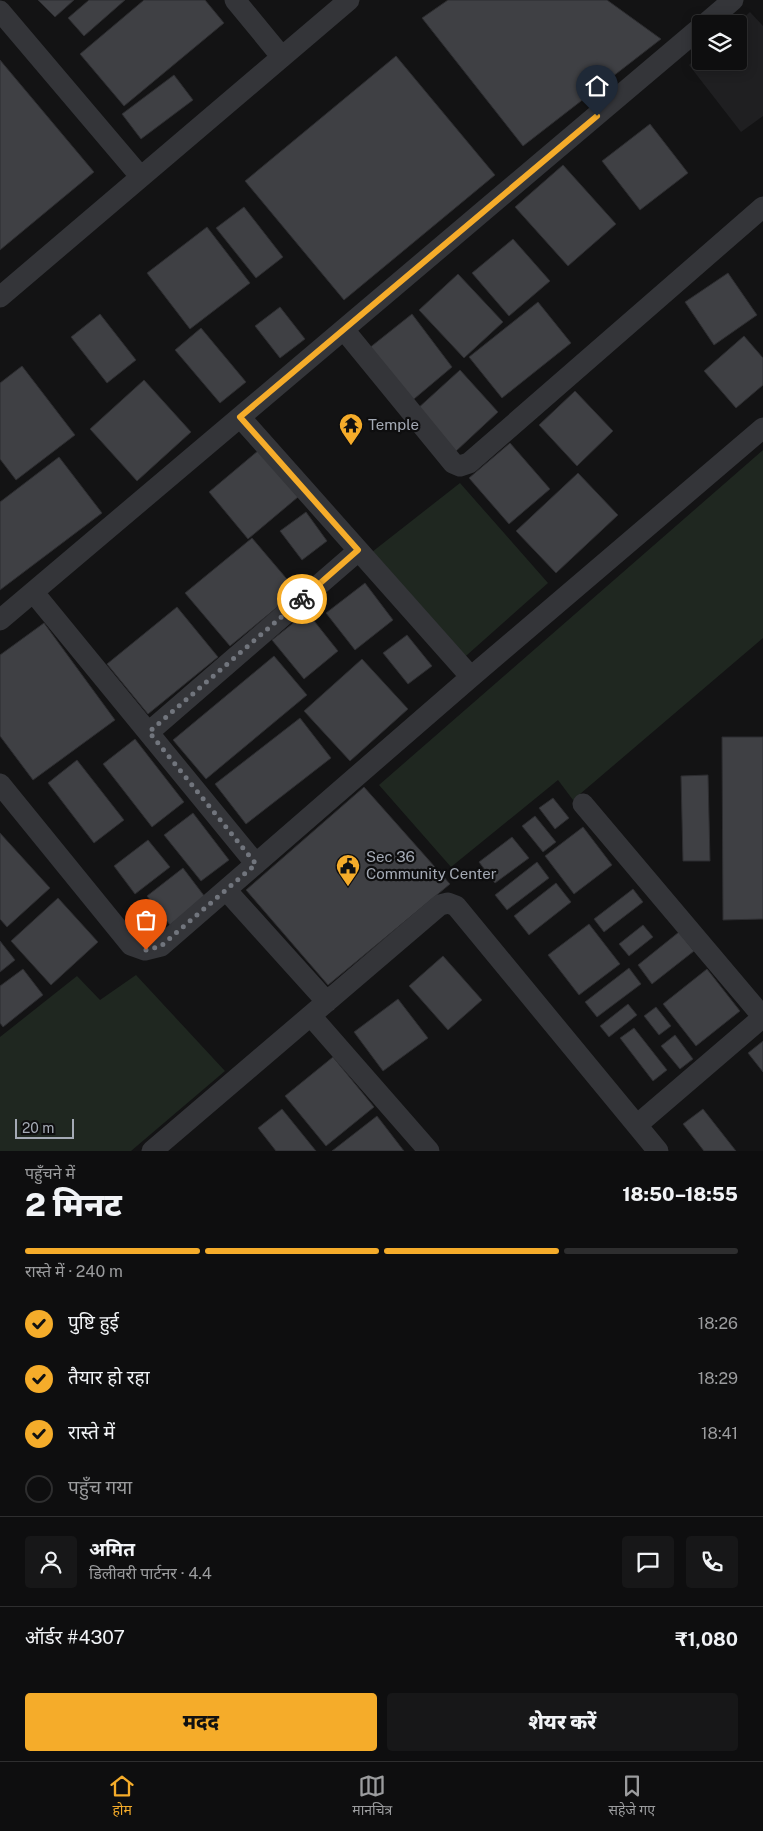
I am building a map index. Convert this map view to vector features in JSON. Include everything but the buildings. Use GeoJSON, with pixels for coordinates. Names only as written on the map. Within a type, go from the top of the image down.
{"type":"FeatureCollection","features":[{"type":"Feature","properties":{"kind":"street"},"geometry":{"type":"LineString","coordinates":[[235,0],[281,56]]}},
{"type":"Feature","properties":{"kind":"street"},"geometry":{"type":"LineString","coordinates":[[0,297],[349,0]]}},
{"type":"Feature","properties":{"kind":"street"},"geometry":{"type":"LineString","coordinates":[[716,15],[733,0]]}},
{"type":"Feature","properties":{"kind":"street"},"geometry":{"type":"LineString","coordinates":[[0,12],[140,176]]}},
{"type":"Feature","properties":{"kind":"street"},"geometry":{"type":"LineString","coordinates":[[0,620],[345,331],[692,35]]}},
{"type":"Feature","properties":{"kind":"street"},"geometry":{"type":"LineString","coordinates":[[345,331],[453,463],[460,466],[469,463],[763,207]]}},
{"type":"Feature","properties":{"kind":"street"},"geometry":{"type":"LineString","coordinates":[[240,417],[471,677]]}},
{"type":"Feature","properties":{"kind":"street"},"geometry":{"type":"LineString","coordinates":[[0,784],[131,944],[146,950],[161,946],[471,677],[763,428]]}},
{"type":"Feature","properties":{"kind":"street"},"geometry":{"type":"LineString","coordinates":[[149,732],[358,550]]}},
{"type":"Feature","properties":{"kind":"street"},"geometry":{"type":"LineString","coordinates":[[34,593],[256,864]]}},
{"type":"Feature","properties":{"kind":"street"},"geometry":{"type":"LineString","coordinates":[[583,804],[763,1017],[637,1125]]}},
{"type":"Feature","properties":{"kind":"street"},"geometry":{"type":"LineString","coordinates":[[226,890],[430,1151]]}},
{"type":"Feature","properties":{"kind":"street"},"geometry":{"type":"LineString","coordinates":[[152,1151],[440,906],[448,903],[456,906],[658,1151]]}},
{"type":"Feature","properties":{"kind":"shaded area"},"geometry":{"type":"Polygon","coordinates":[[[750,12],[763,26],[763,116],[741,132],[693,70],[747,70],[747,15],[750,12]]]}},
{"type":"Feature","properties":{"kind":"shaded area"},"geometry":{"type":"Polygon","coordinates":[[[763,450],[763,638],[573,800],[558,780],[451,867],[379,785],[763,450]]]}},
{"type":"Feature","properties":{"kind":"shaded area"},"geometry":{"type":"Polygon","coordinates":[[[460,483],[548,583],[458,663],[372,552],[460,483]]]}},
{"type":"Feature","properties":{"kind":"shaded area"},"geometry":{"type":"Polygon","coordinates":[[[136,975],[225,1071],[131,1151],[0,1151],[0,1037],[77,976],[100,1000],[136,975]]]}},
{"type":"Feature","properties":{"kind":"way so far"},"geometry":{"type":"LineString","coordinates":[[146,950],[161,946],[256,864],[149,732],[302,599]]}},
{"type":"Feature","properties":{"kind":"place","name":"Temple"},"geometry":{"type":"Point","coordinates":[351,446]}},
{"type":"Feature","properties":{"kind":"place","name":"Sec 36 Community Center"},"geometry":{"type":"Point","coordinates":[348,887]}},
{"type":"Feature","properties":{"kind":"route"},"geometry":{"type":"LineString","coordinates":[[302,599],[358,550],[240,417],[345,331],[597,116]]}}]}
